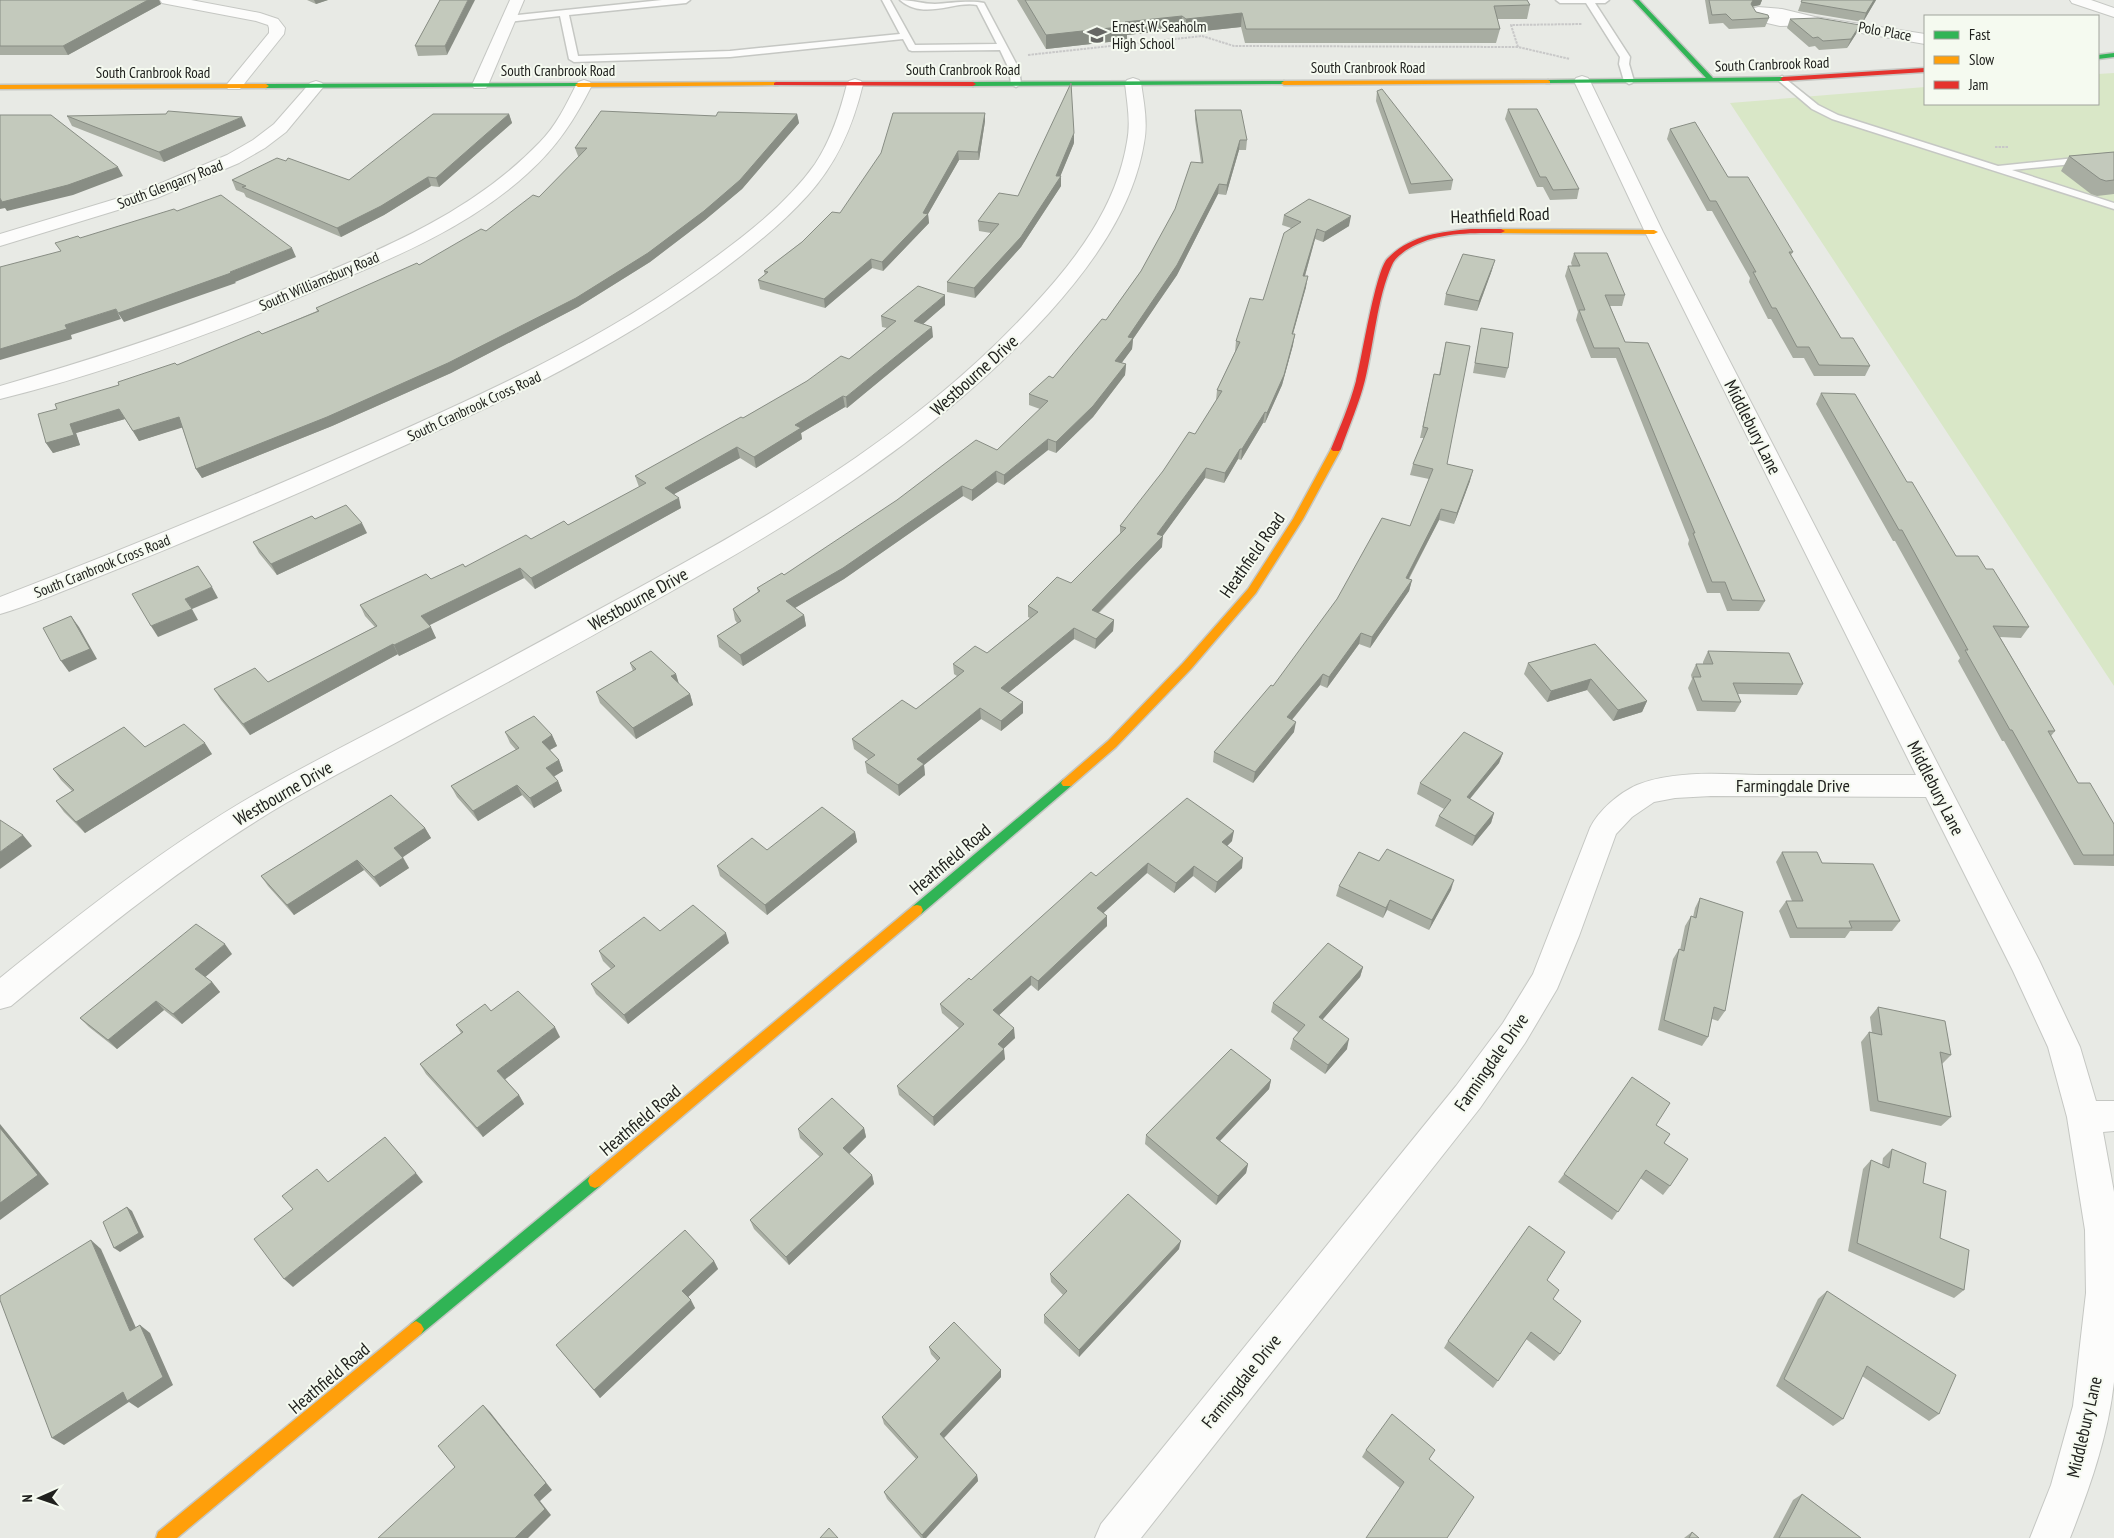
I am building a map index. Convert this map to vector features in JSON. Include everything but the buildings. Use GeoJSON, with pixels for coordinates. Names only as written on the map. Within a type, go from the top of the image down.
{"type":"FeatureCollection","features":[{"type":"Feature","properties":{"kind":"street"},"geometry":{"type":"LineString","coordinates":[[167,0],[260,17],[273,22],[277,28],[276,34],[234,86]]}},
{"type":"Feature","properties":{"kind":"street"},"geometry":{"type":"LineString","coordinates":[[480,85],[517,0]]}},
{"type":"Feature","properties":{"kind":"street"},"geometry":{"type":"LineString","coordinates":[[1636,0],[1712,81]]}},
{"type":"Feature","properties":{"kind":"street"},"geometry":{"type":"LineString","coordinates":[[2078,0],[2114,13]]}},
{"type":"Feature","properties":{"kind":"street","name":"Polo Place"},"geometry":{"type":"LineString","coordinates":[[1815,20],[1924,39]]}},
{"type":"Feature","properties":{"kind":"street"},"geometry":{"type":"LineString","coordinates":[[2099,57],[2114,56]]}},
{"type":"Feature","properties":{"kind":"street","name":"South Cranbrook Road"},"geometry":{"type":"LineString","coordinates":[[0,87],[1133,83],[1578,70],[1630,81],[1712,81],[1782,79],[1924,70]]}},
{"type":"Feature","properties":{"kind":"street","name":"Middlebury Lane"},"geometry":{"type":"LineString","coordinates":[[1578,70],[1654,232],[2028,969],[2064,1047],[2099,1116],[2104,1293],[2100,1343],[2092,1406],[2070,1485],[2050,1538]]}},
{"type":"Feature","properties":{"kind":"street","name":"Westbourne Drive"},"geometry":{"type":"LineString","coordinates":[[0,996],[108,908],[165,865],[253,809],[330,765],[597,622],[724,551],[783,516],[893,444],[947,402],[999,354],[1036,316],[1072,274],[1106,223],[1125,183],[1134,154],[1138,116],[1133,83]]}},
{"type":"Feature","properties":{"kind":"street","name":"South Cranbrook Cross Road"},"geometry":{"type":"LineString","coordinates":[[0,606],[205,525],[354,461],[549,371],[632,324],[697,280],[753,238],[790,203],[813,178],[839,137],[847,117],[855,84]]}},
{"type":"Feature","properties":{"kind":"street","name":"South Williamsbury Road"},"geometry":{"type":"LineString","coordinates":[[0,393],[92,366],[195,331],[353,268],[436,228],[494,191],[532,161],[558,132],[584,85]]}},
{"type":"Feature","properties":{"kind":"street","name":"South Glengarry Road"},"geometry":{"type":"LineString","coordinates":[[0,240],[151,194],[233,160],[280,128],[316,86]]}},
{"type":"Feature","properties":{"kind":"street","name":"Heathfield Road"},"geometry":{"type":"LineString","coordinates":[[164,1538],[645,1139],[1032,813],[1112,744],[1187,666],[1252,591],[1298,519],[1340,442],[1360,382],[1375,318],[1380,286],[1389,262],[1404,248],[1422,239],[1441,234],[1471,231],[1654,232]]}},
{"type":"Feature","properties":{"kind":"street","name":"Farmingdale Drive"},"geometry":{"type":"LineString","coordinates":[[1115,1538],[1468,1097],[1514,1033],[1546,980],[1604,828],[1622,809],[1646,793],[1674,787],[1710,785],[1934,786]]}},
{"type":"Feature","properties":{"kind":"lane"},"geometry":{"type":"LineString","coordinates":[[508,20],[686,0]]}},
{"type":"Feature","properties":{"kind":"lane"},"geometry":{"type":"LineString","coordinates":[[886,0],[912,48],[1003,47]]}},
{"type":"Feature","properties":{"kind":"lane"},"geometry":{"type":"LineString","coordinates":[[904,0],[913,4],[936,6],[948,5],[964,0]]}},
{"type":"Feature","properties":{"kind":"lane"},"geometry":{"type":"LineString","coordinates":[[970,0],[980,3],[1016,73],[1016,84]]}},
{"type":"Feature","properties":{"kind":"lane"},"geometry":{"type":"LineString","coordinates":[[1560,0],[1605,0]]}},
{"type":"Feature","properties":{"kind":"lane"},"geometry":{"type":"LineString","coordinates":[[1589,0],[1625,57],[1624,64],[1630,81]]}},
{"type":"Feature","properties":{"kind":"lane"},"geometry":{"type":"LineString","coordinates":[[564,14],[574,59],[730,54],[906,36]]}},
{"type":"Feature","properties":{"kind":"lane"},"geometry":{"type":"LineString","coordinates":[[1782,79],[1815,107],[1835,116],[2114,206]]}},
{"type":"Feature","properties":{"kind":"lane"},"geometry":{"type":"LineString","coordinates":[[1994,168],[2114,157]]}},
{"type":"Feature","properties":{"kind":"path"},"geometry":{"type":"LineString","coordinates":[[1518,47],[1510,25],[1589,24]]}},
{"type":"Feature","properties":{"kind":"path"},"geometry":{"type":"LineString","coordinates":[[1022,55],[1202,36],[1234,46],[1518,47],[1578,70]]}},
{"type":"Feature","properties":{"kind":"path"},"geometry":{"type":"LineString","coordinates":[[1989,146],[2013,147]]}},
{"type":"Feature","properties":{"kind":"green space"},"geometry":{"type":"Polygon","coordinates":[[[2114,73],[2114,686],[1730,103],[1924,87],[1924,105],[2099,105],[2099,74],[2114,73]]]}},
{"type":"Feature","properties":{"kind":"traffic: fast"},"geometry":{"type":"LineString","coordinates":[[1636,0],[1712,81]]}},
{"type":"Feature","properties":{"kind":"traffic: fast"},"geometry":{"type":"LineString","coordinates":[[2099,57],[2114,55]]}},
{"type":"Feature","properties":{"kind":"traffic: fast"},"geometry":{"type":"LineString","coordinates":[[1548,82],[1783,79]]}},
{"type":"Feature","properties":{"kind":"traffic: fast"},"geometry":{"type":"LineString","coordinates":[[973,84],[1284,83]]}},
{"type":"Feature","properties":{"kind":"traffic: fast"},"geometry":{"type":"LineString","coordinates":[[266,86],[578,85]]}},
{"type":"Feature","properties":{"kind":"traffic: fast"},"geometry":{"type":"LineString","coordinates":[[917,910],[1067,783]]}},
{"type":"Feature","properties":{"kind":"traffic: fast"},"geometry":{"type":"LineString","coordinates":[[416,1329],[595,1181]]}},
{"type":"Feature","properties":{"kind":"traffic: slow"},"geometry":{"type":"LineString","coordinates":[[1284,83],[1548,82]]}},
{"type":"Feature","properties":{"kind":"traffic: slow"},"geometry":{"type":"LineString","coordinates":[[578,85],[776,84]]}},
{"type":"Feature","properties":{"kind":"traffic: slow"},"geometry":{"type":"LineString","coordinates":[[0,87],[266,86]]}},
{"type":"Feature","properties":{"kind":"traffic: slow"},"geometry":{"type":"LineString","coordinates":[[1501,231],[1654,232]]}},
{"type":"Feature","properties":{"kind":"traffic: slow"},"geometry":{"type":"LineString","coordinates":[[1067,783],[1112,744],[1187,666],[1252,591],[1298,519],[1336,449]]}},
{"type":"Feature","properties":{"kind":"traffic: slow"},"geometry":{"type":"LineString","coordinates":[[595,1181],[917,910]]}},
{"type":"Feature","properties":{"kind":"traffic: slow"},"geometry":{"type":"LineString","coordinates":[[164,1538],[416,1329]]}},
{"type":"Feature","properties":{"kind":"traffic: jam"},"geometry":{"type":"LineString","coordinates":[[1783,79],[1924,70]]}},
{"type":"Feature","properties":{"kind":"traffic: jam"},"geometry":{"type":"LineString","coordinates":[[776,84],[973,84]]}},
{"type":"Feature","properties":{"kind":"traffic: jam"},"geometry":{"type":"LineString","coordinates":[[1336,449],[1360,382],[1381,286],[1389,262],[1404,248],[1422,239],[1441,234],[1501,231]]}},
{"type":"Feature","properties":{"kind":"place","name":"Ernest W. Seaholm High School"},"geometry":{"type":"Point","coordinates":[1097,35]}}]}
